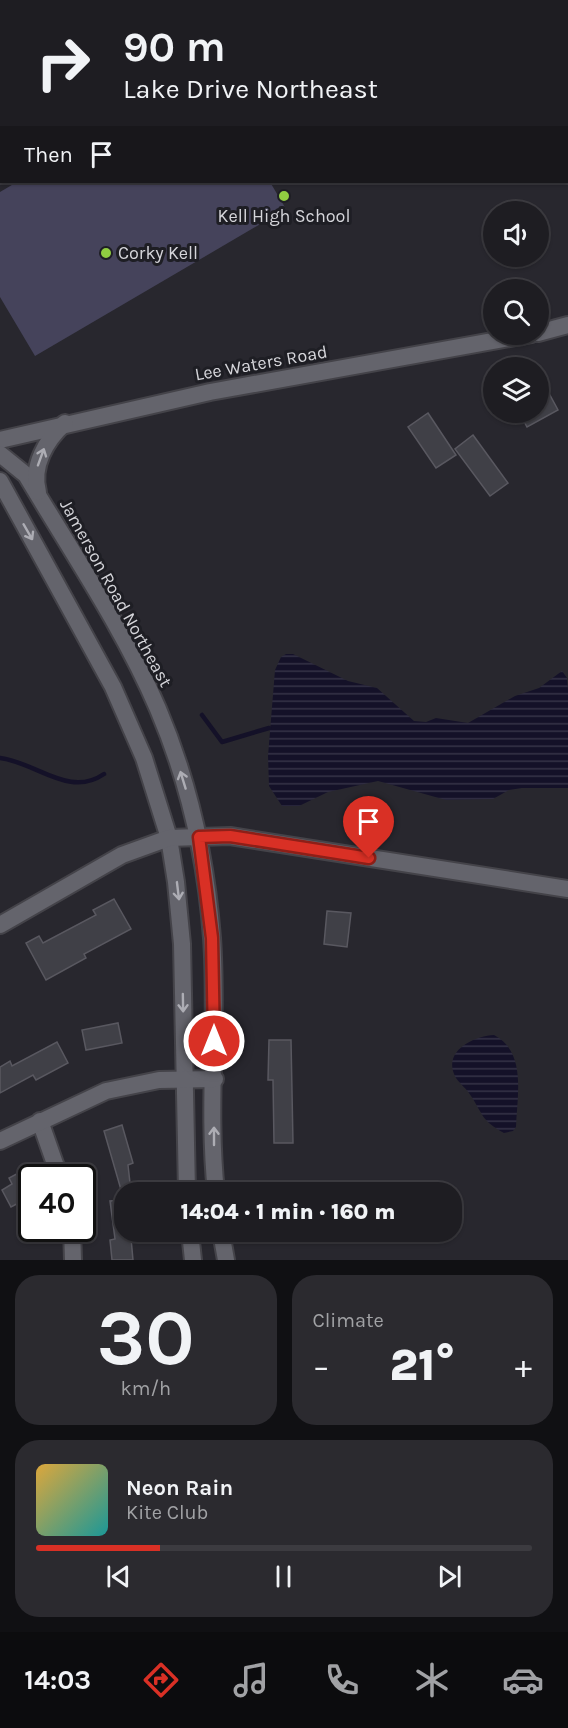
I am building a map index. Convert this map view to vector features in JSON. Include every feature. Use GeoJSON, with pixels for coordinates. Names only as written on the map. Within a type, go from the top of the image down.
{"type":"FeatureCollection","features":[{"type":"Feature","properties":{"kind":"street"},"geometry":{"type":"LineString","coordinates":[[549,330],[568,325]]}},
{"type":"Feature","properties":{"kind":"street","name":"Lee Waters Road"},"geometry":{"type":"LineString","coordinates":[[0,440],[65,423],[210,392],[483,343]]}},
{"type":"Feature","properties":{"kind":"street"},"geometry":{"type":"LineString","coordinates":[[40,499],[36,477],[41,454],[52,436],[65,423]]}},
{"type":"Feature","properties":{"kind":"street","name":"Jamerson Road Northeast"},"geometry":{"type":"LineString","coordinates":[[0,454],[26,475],[134,660],[157,708],[176,756],[199,837],[212,938],[216,1182]]}},
{"type":"Feature","properties":{"kind":"street"},"geometry":{"type":"LineString","coordinates":[[0,481],[117,695],[144,758],[169,838],[177,882],[181,932],[187,1182]]}},
{"type":"Feature","properties":{"kind":"street"},"geometry":{"type":"LineString","coordinates":[[0,925],[122,855],[169,838],[241,838],[568,889]]}},
{"type":"Feature","properties":{"kind":"street"},"geometry":{"type":"LineString","coordinates":[[0,1141],[106,1091],[132,1084],[184,1079],[214,1079]]}},
{"type":"Feature","properties":{"kind":"street"},"geometry":{"type":"LineString","coordinates":[[40,1121],[55,1164]]}},
{"type":"Feature","properties":{"kind":"street"},"geometry":{"type":"LineString","coordinates":[[72,1242],[73,1260]]}},
{"type":"Feature","properties":{"kind":"street"},"geometry":{"type":"LineString","coordinates":[[191,1242],[193,1260]]}},
{"type":"Feature","properties":{"kind":"street"},"geometry":{"type":"LineString","coordinates":[[223,1242],[226,1260]]}},
{"type":"Feature","properties":{"kind":"shaded area","name":"Corky Kell"},"geometry":{"type":"Polygon","coordinates":[[[15,183],[271,183],[286,209],[35,356],[0,297],[0,192],[15,183]]]}},
{"type":"Feature","properties":{"kind":"shaded area"},"geometry":{"type":"Polygon","coordinates":[[[293,654],[348,681],[377,688],[414,721],[426,722],[436,718],[468,723],[515,696],[539,688],[562,671],[567,678],[568,691],[568,788],[522,788],[509,790],[493,799],[446,800],[378,781],[328,792],[299,806],[282,806],[269,786],[268,756],[275,670],[281,657],[293,654]]]}},
{"type":"Feature","properties":{"kind":"shaded area"},"geometry":{"type":"Polygon","coordinates":[[[494,1035],[512,1052],[518,1076],[516,1127],[513,1131],[504,1133],[491,1125],[484,1117],[452,1069],[456,1053],[462,1047],[477,1038],[494,1035]]]}},
{"type":"Feature","properties":{"kind":"building"},"geometry":{"type":"Polygon","coordinates":[[[549,393],[558,410],[549,415],[549,393]]]}},
{"type":"Feature","properties":{"kind":"building"},"geometry":{"type":"Polygon","coordinates":[[[428,413],[456,455],[436,468],[408,427],[428,413]]]}},
{"type":"Feature","properties":{"kind":"building"},"geometry":{"type":"Polygon","coordinates":[[[473,435],[508,483],[490,496],[455,449],[473,435]]]}},
{"type":"Feature","properties":{"kind":"building"},"geometry":{"type":"Polygon","coordinates":[[[114,899],[131,929],[84,954],[86,958],[46,980],[26,943],[39,936],[43,943],[96,915],[93,910],[114,899]]]}},
{"type":"Feature","properties":{"kind":"building"},"geometry":{"type":"Polygon","coordinates":[[[327,911],[351,913],[347,947],[324,944],[327,911]]]}},
{"type":"Feature","properties":{"kind":"building"},"geometry":{"type":"Polygon","coordinates":[[[118,1023],[122,1043],[86,1050],[82,1030],[118,1023]]]}},
{"type":"Feature","properties":{"kind":"building"},"geometry":{"type":"Polygon","coordinates":[[[269,1040],[291,1040],[293,1143],[274,1143],[273,1080],[268,1080],[269,1040]]]}},
{"type":"Feature","properties":{"kind":"building"},"geometry":{"type":"Polygon","coordinates":[[[57,1042],[68,1063],[36,1080],[33,1075],[0,1093],[0,1067],[10,1061],[12,1066],[57,1042]]]}},
{"type":"Feature","properties":{"kind":"building"},"geometry":{"type":"Polygon","coordinates":[[[122,1125],[133,1163],[128,1165],[130,1182],[119,1182],[104,1131],[122,1125]]]}},
{"type":"Feature","properties":{"kind":"building"},"geometry":{"type":"Polygon","coordinates":[[[18,1173],[18,1203],[11,1207],[2,1190],[12,1184],[9,1178],[18,1173]]]}},
{"type":"Feature","properties":{"kind":"building"},"geometry":{"type":"Polygon","coordinates":[[[110,1201],[114,1201],[114,1231],[110,1201]]]}},
{"type":"Feature","properties":{"kind":"building"},"geometry":{"type":"Polygon","coordinates":[[[110,1240],[131,1242],[133,1260],[112,1260],[110,1240]]]}},
{"type":"Feature","properties":{"kind":"waterway"},"geometry":{"type":"LineString","coordinates":[[202,715],[222,742],[269,728]]}},
{"type":"Feature","properties":{"kind":"waterway"},"geometry":{"type":"LineString","coordinates":[[0,758],[66,781],[91,780],[104,774]]}},
{"type":"Feature","properties":{"kind":"place","name":"Kell High School"},"geometry":{"type":"Point","coordinates":[284,196]}},
{"type":"Feature","properties":{"kind":"place","name":"Corky Kell"},"geometry":{"type":"Point","coordinates":[106,253]}},
{"type":"Feature","properties":{"kind":"route"},"geometry":{"type":"LineString","coordinates":[[214,1041],[212,938],[199,837],[230,836],[369,858]]}}]}
